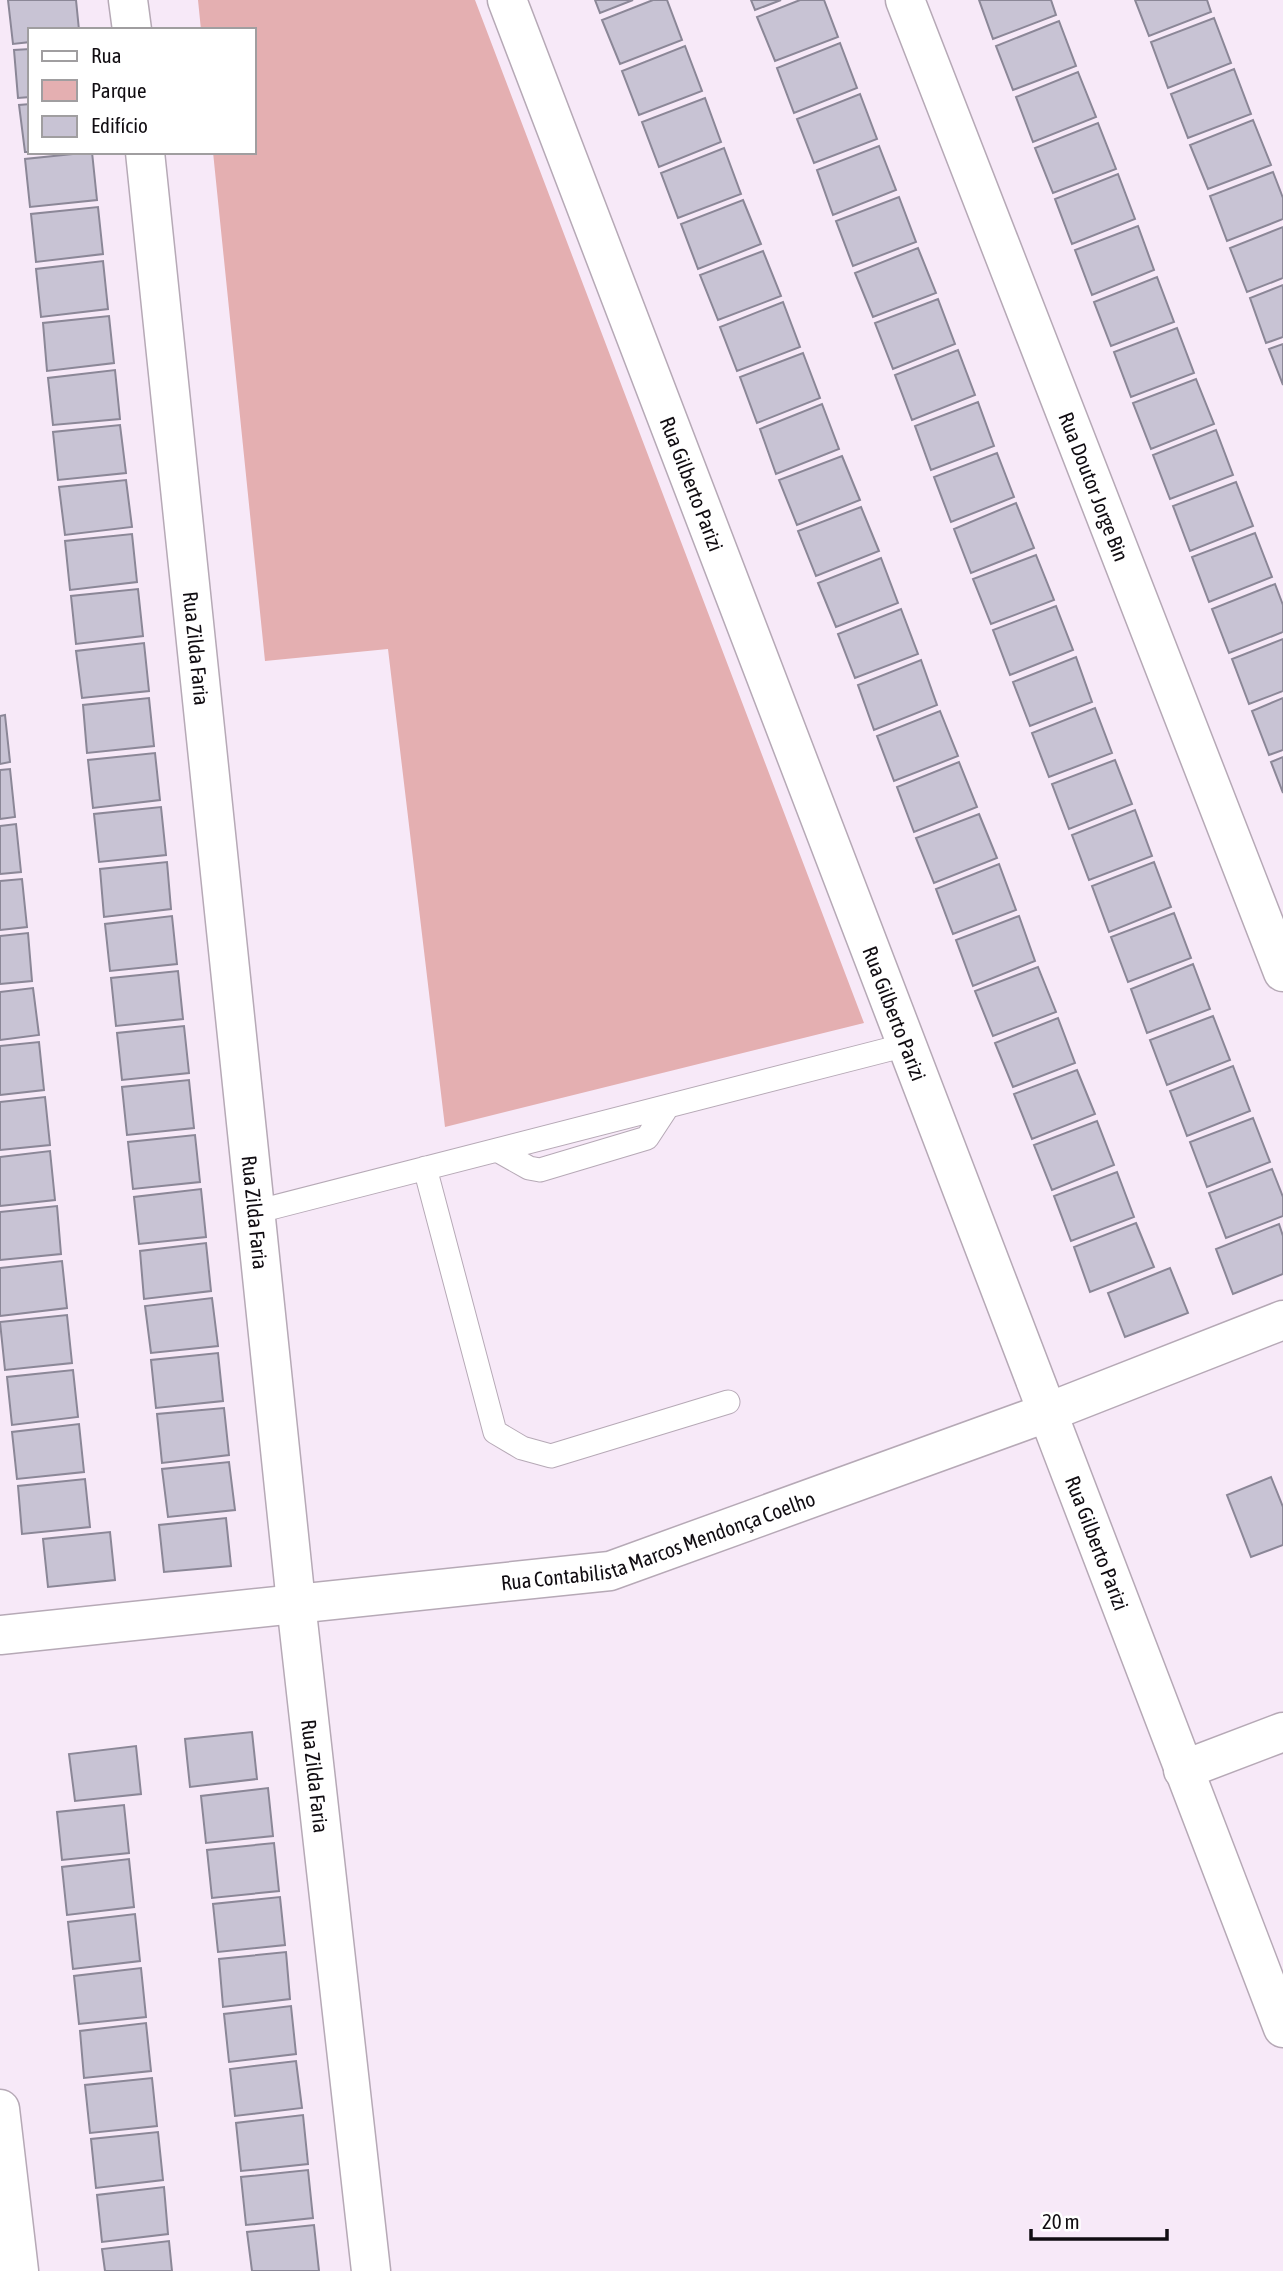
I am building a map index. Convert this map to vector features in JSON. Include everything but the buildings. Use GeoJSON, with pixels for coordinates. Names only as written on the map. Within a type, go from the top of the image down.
{"type":"FeatureCollection","features":[{"type":"Feature","properties":{"kind":"street"},"geometry":{"type":"LineString","coordinates":[[128,0],[132,28]]}},
{"type":"Feature","properties":{"kind":"street","name":"Rua Gilberto Parizi"},"geometry":{"type":"LineString","coordinates":[[507,0],[1283,2028]]}},
{"type":"Feature","properties":{"kind":"street","name":"Rua Doutor Jorge Bin"},"geometry":{"type":"LineString","coordinates":[[905,0],[1283,972]]}},
{"type":"Feature","properties":{"kind":"street","name":"Rua Zilda Faria"},"geometry":{"type":"LineString","coordinates":[[145,154],[296,1603],[371,2271]]}},
{"type":"Feature","properties":{"kind":"street","name":"Rua Contabilista Marcos Mendonça Coelho"},"geometry":{"type":"LineString","coordinates":[[0,1634],[610,1571],[1046,1413],[1283,1320]]}},
{"type":"Feature","properties":{"kind":"street"},"geometry":{"type":"LineString","coordinates":[[1184,1770],[1283,1732]]}},
{"type":"Feature","properties":{"kind":"street"},"geometry":{"type":"LineString","coordinates":[[0,2109],[19,2271]]}},
{"type":"Feature","properties":{"kind":"lane"},"geometry":{"type":"LineString","coordinates":[[255,1212],[906,1045]]}},
{"type":"Feature","properties":{"kind":"lane"},"geometry":{"type":"LineString","coordinates":[[425,1168],[495,1432],[522,1448],[551,1455],[728,1402]]}},
{"type":"Feature","properties":{"kind":"green space"},"geometry":{"type":"Polygon","coordinates":[[[198,0],[475,0],[864,1023],[445,1127],[388,649],[265,661],[213,154],[256,154],[256,28],[201,28],[198,0]]]}}]}
